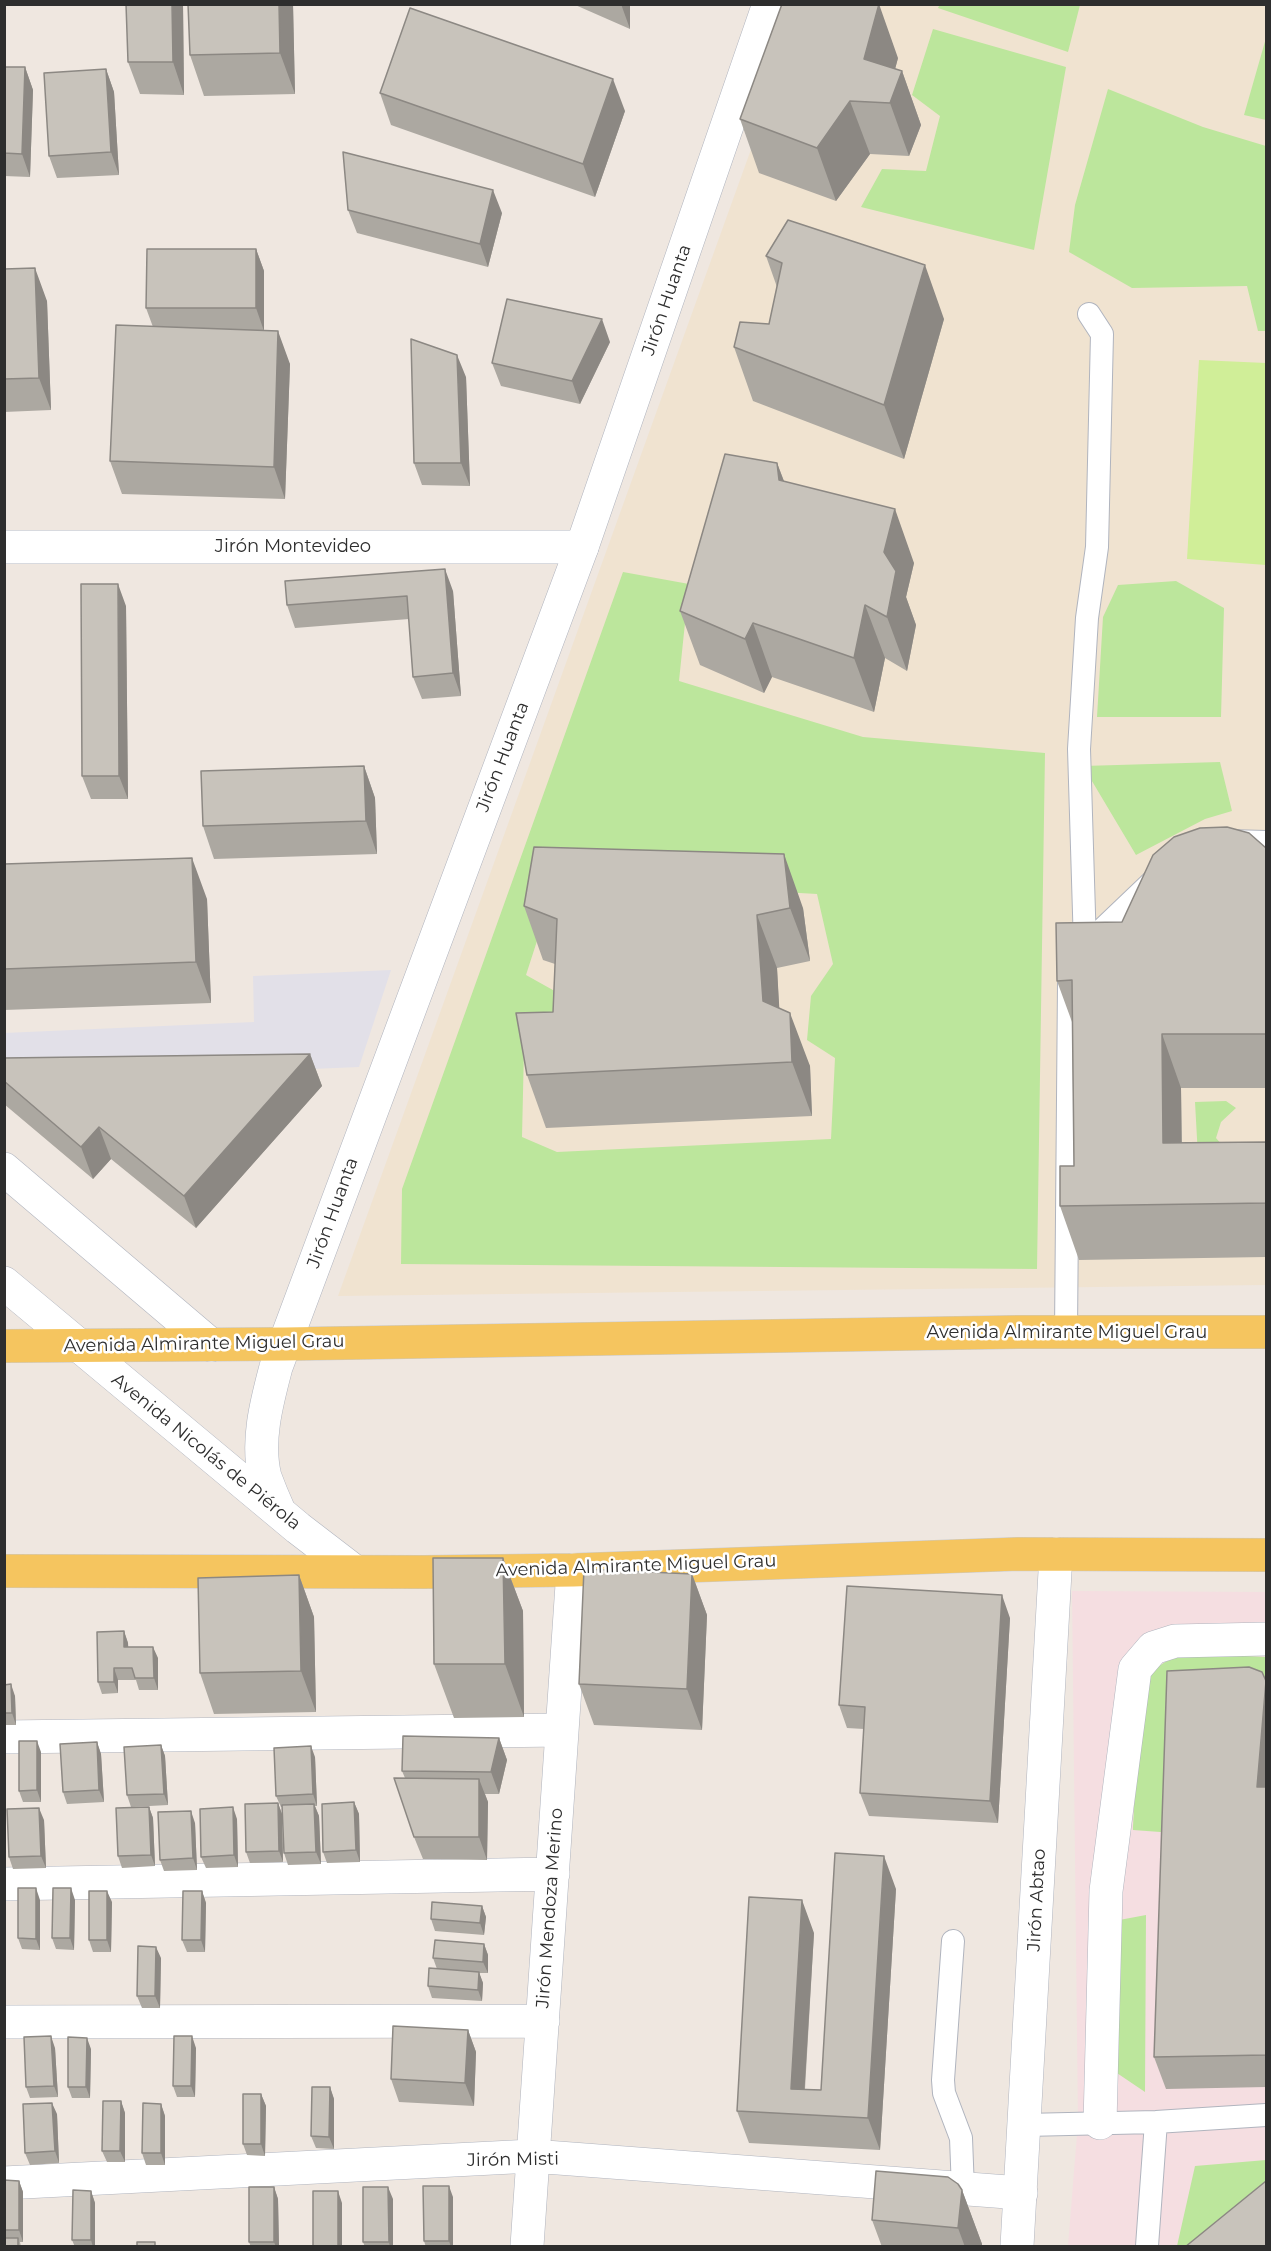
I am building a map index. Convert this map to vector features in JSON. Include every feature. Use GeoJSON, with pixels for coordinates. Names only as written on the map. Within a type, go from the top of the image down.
{"type":"FeatureCollection","features":[{"type":"Feature","properties":{"kind":"main road","name":"Avenida Almirante Miguel Grau"},"geometry":{"type":"LineString","coordinates":[[4,1346],[211,1345],[280,1355],[1066,1332],[1266,1332]]}},
{"type":"Feature","properties":{"kind":"main road","name":"Avenida Almirante Miguel Grau"},"geometry":{"type":"LineString","coordinates":[[4,1571],[573,1570],[1056,1554],[1266,1555]]}},
{"type":"Feature","properties":{"kind":"street","name":"Jirón Huanta"},"geometry":{"type":"LineString","coordinates":[[279,1511],[265,1475],[262,1442],[266,1407],[280,1355],[582,547],[769,4]]}},
{"type":"Feature","properties":{"kind":"street","name":"Jirón Montevideo"},"geometry":{"type":"LineString","coordinates":[[4,547],[582,547]]}},
{"type":"Feature","properties":{"kind":"street"},"geometry":{"type":"LineString","coordinates":[[4,1169],[211,1345]]}},
{"type":"Feature","properties":{"kind":"street","name":"Avenida Nicolás de Piérola"},"geometry":{"type":"LineString","coordinates":[[4,1283],[77,1346],[354,1571]]}},
{"type":"Feature","properties":{"kind":"street","name":"Jirón Abtao"},"geometry":{"type":"LineString","coordinates":[[1017,2247],[1056,1554]]}},
{"type":"Feature","properties":{"kind":"street","name":"Jirón Mendoza Merino"},"geometry":{"type":"LineString","coordinates":[[527,2247],[573,1570]]}},
{"type":"Feature","properties":{"kind":"street"},"geometry":{"type":"LineString","coordinates":[[1100,2123],[1106,1891],[1135,1669],[1153,1648],[1175,1641],[1266,1640]]}},
{"type":"Feature","properties":{"kind":"street"},"geometry":{"type":"LineString","coordinates":[[4,1737],[562,1730]]}},
{"type":"Feature","properties":{"kind":"street"},"geometry":{"type":"LineString","coordinates":[[4,1884],[553,1874]]}},
{"type":"Feature","properties":{"kind":"street"},"geometry":{"type":"LineString","coordinates":[[4,2022],[543,2021]]}},
{"type":"Feature","properties":{"kind":"street","name":"Jirón Misti"},"geometry":{"type":"LineString","coordinates":[[4,2183],[532,2156],[1021,2193]]}},
{"type":"Feature","properties":{"kind":"lane"},"geometry":{"type":"LineString","coordinates":[[1085,946],[1079,749],[1087,618],[1098,547],[1102,334],[1089,314]]}},
{"type":"Feature","properties":{"kind":"lane"},"geometry":{"type":"LineString","coordinates":[[1204,848],[1222,840],[1266,842]]}},
{"type":"Feature","properties":{"kind":"lane"},"geometry":{"type":"LineString","coordinates":[[1066,1332],[1069,980],[1085,946],[1170,867]]}},
{"type":"Feature","properties":{"kind":"lane"},"geometry":{"type":"LineString","coordinates":[[953,1941],[943,2080],[944,2093],[961,2138],[963,2190]]}},
{"type":"Feature","properties":{"kind":"lane"},"geometry":{"type":"LineString","coordinates":[[1025,2125],[1156,2122],[1266,2115]]}},
{"type":"Feature","properties":{"kind":"lane"},"geometry":{"type":"LineString","coordinates":[[1147,2247],[1156,2122]]}},
{"type":"Feature","properties":{"kind":"shaded area"},"geometry":{"type":"Polygon","coordinates":[[[803,5],[1266,5],[1266,1285],[338,1296],[803,5]]]}},
{"type":"Feature","properties":{"kind":"shaded area"},"geometry":{"type":"Polygon","coordinates":[[[391,970],[359,1067],[5,1082],[4,1033],[254,1022],[253,976],[391,970]]]}},
{"type":"Feature","properties":{"kind":"shaded area"},"geometry":{"type":"Polygon","coordinates":[[[1072,1591],[1266,1592],[1266,2246],[1068,2246],[1078,2122],[1072,1591]]]}},
{"type":"Feature","properties":{"kind":"green space"},"geometry":{"type":"Polygon","coordinates":[[[940,4],[1080,5],[1068,52],[938,8],[940,4]]]}},
{"type":"Feature","properties":{"kind":"green space"},"geometry":{"type":"Polygon","coordinates":[[[933,29],[1066,67],[1034,250],[861,207],[882,169],[926,171],[940,116],[912,95],[933,29]]]}},
{"type":"Feature","properties":{"kind":"green space"},"geometry":{"type":"Polygon","coordinates":[[[1266,38],[1266,120],[1244,115],[1266,38]]]}},
{"type":"Feature","properties":{"kind":"green space"},"geometry":{"type":"Polygon","coordinates":[[[1108,89],[1203,127],[1266,146],[1266,331],[1258,331],[1247,286],[1132,288],[1069,252],[1075,205],[1108,89]]]}},
{"type":"Feature","properties":{"kind":"green space"},"geometry":{"type":"Polygon","coordinates":[[[1199,360],[1266,363],[1266,565],[1187,559],[1199,360]]]}},
{"type":"Feature","properties":{"kind":"green space"},"geometry":{"type":"Polygon","coordinates":[[[623,572],[689,584],[679,681],[863,737],[1045,753],[1037,1269],[401,1264],[402,1189],[623,572]],[[557,879],[526,975],[560,994],[563,1052],[524,1049],[522,1137],[557,1152],[831,1139],[835,1058],[807,1040],[811,996],[833,964],[817,894],[557,879]]]}},
{"type":"Feature","properties":{"kind":"green space"},"geometry":{"type":"Polygon","coordinates":[[[1176,581],[1224,608],[1221,717],[1097,717],[1103,617],[1118,585],[1176,581]]]}},
{"type":"Feature","properties":{"kind":"green space"},"geometry":{"type":"Polygon","coordinates":[[[1220,762],[1232,811],[1205,819],[1136,855],[1083,766],[1220,762]]]}},
{"type":"Feature","properties":{"kind":"green space"},"geometry":{"type":"Polygon","coordinates":[[[1226,1101],[1236,1108],[1221,1122],[1216,1138],[1228,1152],[1199,1175],[1195,1102],[1226,1101]]]}},
{"type":"Feature","properties":{"kind":"green space"},"geometry":{"type":"Polygon","coordinates":[[[1186,1653],[1266,1657],[1266,1702],[1174,1833],[1133,1830],[1139,1727],[1144,1689],[1148,1678],[1160,1665],[1186,1653]]]}},
{"type":"Feature","properties":{"kind":"green space"},"geometry":{"type":"Polygon","coordinates":[[[1146,1915],[1145,2092],[1108,2067],[1114,1921],[1146,1915]]]}},
{"type":"Feature","properties":{"kind":"green space"},"geometry":{"type":"Polygon","coordinates":[[[1266,2160],[1266,2225],[1231,2246],[1177,2246],[1195,2166],[1266,2160]]]}},
{"type":"Feature","properties":{"kind":"building"},"geometry":{"type":"Polygon","coordinates":[[[126,4],[172,4],[173,62],[128,62],[126,4]]]}},
{"type":"Feature","properties":{"kind":"building"},"geometry":{"type":"Polygon","coordinates":[[[188,4],[279,4],[280,53],[190,55],[188,4]]]}},
{"type":"Feature","properties":{"kind":"building"},"geometry":{"type":"Polygon","coordinates":[[[782,4],[879,4],[864,59],[902,71],[890,103],[850,101],[817,148],[740,119],[782,4]]]}},
{"type":"Feature","properties":{"kind":"building"},"geometry":{"type":"Polygon","coordinates":[[[410,8],[613,79],[583,164],[380,93],[410,8]]]}},
{"type":"Feature","properties":{"kind":"building"},"geometry":{"type":"Polygon","coordinates":[[[4,67],[25,67],[22,154],[4,153],[4,67]]]}},
{"type":"Feature","properties":{"kind":"building"},"geometry":{"type":"Polygon","coordinates":[[[106,69],[111,152],[49,156],[44,73],[106,69]]]}},
{"type":"Feature","properties":{"kind":"building"},"geometry":{"type":"Polygon","coordinates":[[[343,152],[493,190],[480,244],[348,210],[343,152]]]}},
{"type":"Feature","properties":{"kind":"building"},"geometry":{"type":"Polygon","coordinates":[[[788,220],[925,265],[884,405],[734,347],[740,322],[769,324],[782,263],[766,256],[788,220]]]}},
{"type":"Feature","properties":{"kind":"building"},"geometry":{"type":"Polygon","coordinates":[[[147,249],[256,249],[256,308],[146,308],[147,249]]]}},
{"type":"Feature","properties":{"kind":"building"},"geometry":{"type":"Polygon","coordinates":[[[35,268],[39,378],[4,379],[4,269],[35,268]]]}},
{"type":"Feature","properties":{"kind":"building"},"geometry":{"type":"Polygon","coordinates":[[[507,299],[602,319],[572,381],[492,363],[507,299]]]}},
{"type":"Feature","properties":{"kind":"building"},"geometry":{"type":"Polygon","coordinates":[[[116,325],[278,331],[274,467],[110,461],[116,325]]]}},
{"type":"Feature","properties":{"kind":"building"},"geometry":{"type":"Polygon","coordinates":[[[411,339],[457,355],[461,463],[414,463],[411,339]]]}},
{"type":"Feature","properties":{"kind":"building"},"geometry":{"type":"Polygon","coordinates":[[[725,454],[777,463],[779,480],[895,509],[884,552],[896,571],[887,617],[865,605],[854,658],[753,623],[745,639],[680,611],[725,454]]]}},
{"type":"Feature","properties":{"kind":"building"},"geometry":{"type":"Polygon","coordinates":[[[445,569],[453,673],[413,677],[407,596],[287,605],[285,581],[445,569]]]}},
{"type":"Feature","properties":{"kind":"building"},"geometry":{"type":"Polygon","coordinates":[[[81,584],[118,584],[119,776],[82,776],[81,584]]]}},
{"type":"Feature","properties":{"kind":"building"},"geometry":{"type":"Polygon","coordinates":[[[364,766],[366,821],[203,826],[201,771],[364,766]]]}},
{"type":"Feature","properties":{"kind":"building"},"geometry":{"type":"Polygon","coordinates":[[[1227,827],[1249,833],[1266,848],[1266,1034],[1162,1034],[1163,1143],[1266,1142],[1266,1203],[1060,1206],[1060,1166],[1074,1166],[1072,980],[1057,981],[1056,923],[1122,922],[1153,855],[1174,837],[1200,828],[1227,827]]]}},
{"type":"Feature","properties":{"kind":"building"},"geometry":{"type":"Polygon","coordinates":[[[534,847],[784,854],[790,908],[757,915],[763,1001],[790,1013],[792,1062],[527,1075],[516,1013],[553,1012],[557,919],[524,906],[534,847]]]}},
{"type":"Feature","properties":{"kind":"building"},"geometry":{"type":"Polygon","coordinates":[[[192,858],[196,962],[4,969],[4,864],[192,858]]]}},
{"type":"Feature","properties":{"kind":"building"},"geometry":{"type":"Polygon","coordinates":[[[310,1054],[184,1196],[99,1127],[81,1147],[4,1081],[4,1058],[310,1054]]]}},
{"type":"Feature","properties":{"kind":"building"},"geometry":{"type":"Polygon","coordinates":[[[433,1558],[503,1558],[505,1664],[434,1664],[433,1558]]]}},
{"type":"Feature","properties":{"kind":"building"},"geometry":{"type":"Polygon","coordinates":[[[584,1569],[692,1574],[687,1689],[579,1684],[584,1569]]]}},
{"type":"Feature","properties":{"kind":"building"},"geometry":{"type":"Polygon","coordinates":[[[299,1575],[301,1671],[200,1673],[198,1578],[299,1575]]]}},
{"type":"Feature","properties":{"kind":"building"},"geometry":{"type":"Polygon","coordinates":[[[847,1586],[1002,1595],[990,1801],[860,1793],[865,1707],[839,1705],[847,1586]]]}},
{"type":"Feature","properties":{"kind":"building"},"geometry":{"type":"Polygon","coordinates":[[[124,1631],[124,1647],[153,1647],[154,1678],[135,1678],[132,1668],[114,1668],[114,1682],[98,1682],[97,1632],[124,1631]]]}},
{"type":"Feature","properties":{"kind":"building"},"geometry":{"type":"Polygon","coordinates":[[[1249,1667],[1262,1672],[1266,1681],[1257,1787],[1266,1787],[1266,2055],[1154,2057],[1167,1671],[1249,1667]]]}},
{"type":"Feature","properties":{"kind":"building"},"geometry":{"type":"Polygon","coordinates":[[[11,1684],[12,1713],[4,1713],[4,1685],[11,1684]]]}},
{"type":"Feature","properties":{"kind":"building"},"geometry":{"type":"Polygon","coordinates":[[[403,1736],[499,1738],[491,1772],[402,1771],[403,1736]]]}},
{"type":"Feature","properties":{"kind":"building"},"geometry":{"type":"Polygon","coordinates":[[[19,1741],[37,1741],[37,1790],[19,1791],[19,1741]]]}},
{"type":"Feature","properties":{"kind":"building"},"geometry":{"type":"Polygon","coordinates":[[[97,1742],[99,1790],[63,1792],[60,1744],[97,1742]]]}},
{"type":"Feature","properties":{"kind":"building"},"geometry":{"type":"Polygon","coordinates":[[[161,1745],[164,1794],[127,1795],[124,1747],[161,1745]]]}},
{"type":"Feature","properties":{"kind":"building"},"geometry":{"type":"Polygon","coordinates":[[[311,1746],[313,1794],[276,1796],[274,1748],[311,1746]]]}},
{"type":"Feature","properties":{"kind":"building"},"geometry":{"type":"Polygon","coordinates":[[[394,1778],[479,1779],[479,1837],[414,1837],[394,1778]]]}},
{"type":"Feature","properties":{"kind":"building"},"geometry":{"type":"Polygon","coordinates":[[[354,1802],[356,1850],[323,1852],[322,1804],[354,1802]]]}},
{"type":"Feature","properties":{"kind":"building"},"geometry":{"type":"Polygon","coordinates":[[[278,1803],[279,1851],[246,1852],[245,1804],[278,1803]]]}},
{"type":"Feature","properties":{"kind":"building"},"geometry":{"type":"Polygon","coordinates":[[[314,1804],[316,1852],[284,1853],[282,1805],[314,1804]]]}},
{"type":"Feature","properties":{"kind":"building"},"geometry":{"type":"Polygon","coordinates":[[[149,1807],[151,1855],[118,1856],[116,1808],[149,1807]]]}},
{"type":"Feature","properties":{"kind":"building"},"geometry":{"type":"Polygon","coordinates":[[[233,1807],[234,1855],[201,1857],[200,1809],[233,1807]]]}},
{"type":"Feature","properties":{"kind":"building"},"geometry":{"type":"Polygon","coordinates":[[[39,1808],[41,1856],[9,1857],[7,1809],[39,1808]]]}},
{"type":"Feature","properties":{"kind":"building"},"geometry":{"type":"Polygon","coordinates":[[[191,1811],[193,1858],[160,1860],[158,1812],[191,1811]]]}},
{"type":"Feature","properties":{"kind":"building"},"geometry":{"type":"Polygon","coordinates":[[[835,1853],[884,1856],[868,2118],[737,2111],[749,1897],[802,1900],[791,2089],[821,2090],[835,1853]]]}},
{"type":"Feature","properties":{"kind":"building"},"geometry":{"type":"Polygon","coordinates":[[[18,1888],[36,1888],[36,1939],[18,1938],[18,1888]]]}},
{"type":"Feature","properties":{"kind":"building"},"geometry":{"type":"Polygon","coordinates":[[[53,1888],[71,1888],[70,1938],[52,1938],[53,1888]]]}},
{"type":"Feature","properties":{"kind":"building"},"geometry":{"type":"Polygon","coordinates":[[[89,1891],[107,1891],[107,1940],[89,1940],[89,1891]]]}},
{"type":"Feature","properties":{"kind":"building"},"geometry":{"type":"Polygon","coordinates":[[[183,1891],[202,1891],[201,1940],[182,1940],[183,1891]]]}},
{"type":"Feature","properties":{"kind":"building"},"geometry":{"type":"Polygon","coordinates":[[[432,1902],[482,1906],[480,1923],[431,1919],[432,1902]]]}},
{"type":"Feature","properties":{"kind":"building"},"geometry":{"type":"Polygon","coordinates":[[[435,1940],[484,1944],[483,1962],[433,1958],[435,1940]]]}},
{"type":"Feature","properties":{"kind":"building"},"geometry":{"type":"Polygon","coordinates":[[[138,1946],[156,1947],[155,1996],[137,1996],[138,1946]]]}},
{"type":"Feature","properties":{"kind":"building"},"geometry":{"type":"Polygon","coordinates":[[[429,1968],[479,1972],[478,1990],[428,1986],[429,1968]]]}},
{"type":"Feature","properties":{"kind":"building"},"geometry":{"type":"Polygon","coordinates":[[[393,2026],[468,2030],[465,2083],[391,2079],[393,2026]]]}},
{"type":"Feature","properties":{"kind":"building"},"geometry":{"type":"Polygon","coordinates":[[[51,2036],[54,2086],[26,2087],[24,2037],[51,2036]]]}},
{"type":"Feature","properties":{"kind":"building"},"geometry":{"type":"Polygon","coordinates":[[[174,2036],[192,2036],[191,2086],[173,2086],[174,2036]]]}},
{"type":"Feature","properties":{"kind":"building"},"geometry":{"type":"Polygon","coordinates":[[[68,2037],[87,2038],[86,2087],[68,2087],[68,2037]]]}},
{"type":"Feature","properties":{"kind":"building"},"geometry":{"type":"Polygon","coordinates":[[[312,2087],[330,2087],[329,2137],[311,2136],[312,2087]]]}},
{"type":"Feature","properties":{"kind":"building"},"geometry":{"type":"Polygon","coordinates":[[[243,2094],[261,2094],[261,2144],[243,2144],[243,2094]]]}},
{"type":"Feature","properties":{"kind":"building"},"geometry":{"type":"Polygon","coordinates":[[[103,2101],[121,2101],[120,2151],[102,2151],[103,2101]]]}},
{"type":"Feature","properties":{"kind":"building"},"geometry":{"type":"Polygon","coordinates":[[[52,2103],[55,2151],[25,2153],[23,2104],[52,2103]]]}},
{"type":"Feature","properties":{"kind":"building"},"geometry":{"type":"Polygon","coordinates":[[[143,2103],[161,2104],[161,2153],[142,2153],[143,2103]]]}},
{"type":"Feature","properties":{"kind":"building"},"geometry":{"type":"Polygon","coordinates":[[[876,2171],[948,2177],[962,2190],[958,2228],[872,2220],[876,2171]]]}},
{"type":"Feature","properties":{"kind":"building"},"geometry":{"type":"Polygon","coordinates":[[[4,2180],[19,2181],[19,2230],[4,2230],[4,2180]]]}},
{"type":"Feature","properties":{"kind":"building"},"geometry":{"type":"Polygon","coordinates":[[[1266,2181],[1266,2247],[1185,2247],[1266,2181]]]}},
{"type":"Feature","properties":{"kind":"building"},"geometry":{"type":"Polygon","coordinates":[[[423,2186],[449,2186],[449,2241],[424,2241],[423,2186]]]}},
{"type":"Feature","properties":{"kind":"building"},"geometry":{"type":"Polygon","coordinates":[[[249,2187],[274,2187],[274,2242],[249,2242],[249,2187]]]}},
{"type":"Feature","properties":{"kind":"building"},"geometry":{"type":"Polygon","coordinates":[[[363,2187],[388,2187],[389,2242],[363,2242],[363,2187]]]}},
{"type":"Feature","properties":{"kind":"building"},"geometry":{"type":"Polygon","coordinates":[[[73,2190],[91,2191],[91,2240],[72,2240],[73,2190]]]}},
{"type":"Feature","properties":{"kind":"building"},"geometry":{"type":"Polygon","coordinates":[[[313,2191],[338,2191],[338,2247],[313,2246],[313,2191]]]}},
{"type":"Feature","properties":{"kind":"building"},"geometry":{"type":"Polygon","coordinates":[[[4,2238],[18,2238],[18,2247],[4,2247],[4,2238]]]}},
{"type":"Feature","properties":{"kind":"building"},"geometry":{"type":"Polygon","coordinates":[[[137,2242],[155,2242],[155,2247],[137,2247],[137,2242]]]}}]}
